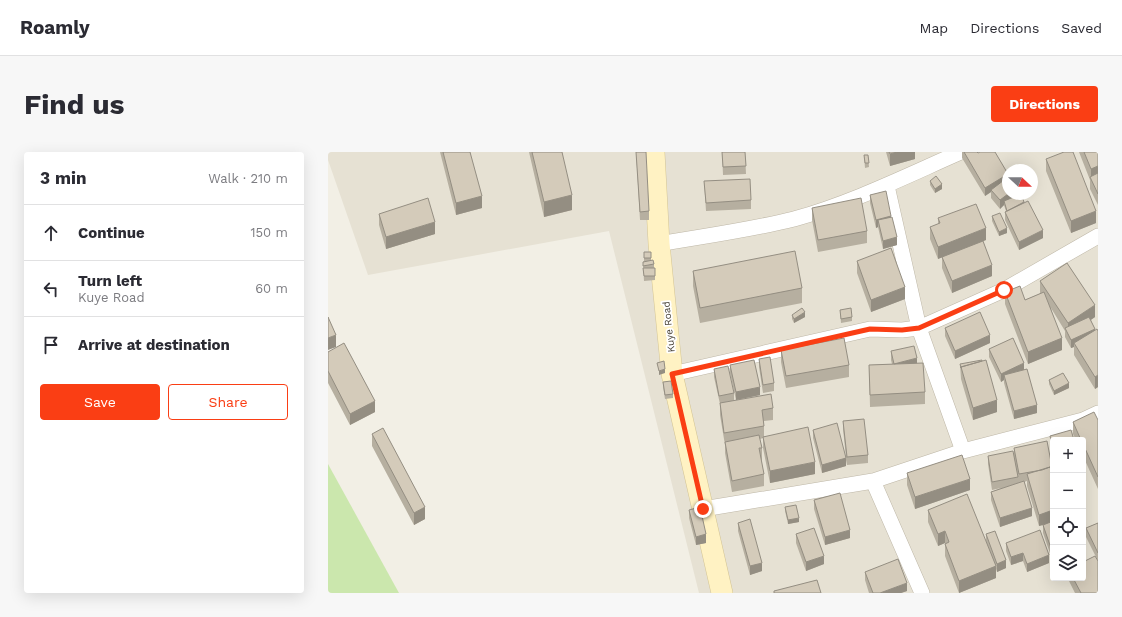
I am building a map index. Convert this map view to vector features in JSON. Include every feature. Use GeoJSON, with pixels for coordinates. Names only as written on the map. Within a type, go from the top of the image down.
{"type":"FeatureCollection","features":[{"type":"Feature","properties":{"kind":"street","name":"Kuye Road"},"geometry":{"type":"LineString","coordinates":[[654,152],[659,244],[672,374],[722,593]]}},
{"type":"Feature","properties":{"kind":"street"},"geometry":{"type":"LineString","coordinates":[[659,244],[793,219],[887,186],[961,152]]}},
{"type":"Feature","properties":{"kind":"street"},"geometry":{"type":"LineString","coordinates":[[887,186],[919,328],[963,451]]}},
{"type":"Feature","properties":{"kind":"street"},"geometry":{"type":"LineString","coordinates":[[672,374],[870,329],[902,330],[919,328],[1004,290],[1098,236]]}},
{"type":"Feature","properties":{"kind":"street"},"geometry":{"type":"LineString","coordinates":[[703,509],[873,481],[963,451],[1083,420],[1098,413]]}},
{"type":"Feature","properties":{"kind":"street"},"geometry":{"type":"LineString","coordinates":[[873,481],[922,593]]}},
{"type":"Feature","properties":{"kind":"shaded area"},"geometry":{"type":"Polygon","coordinates":[[[328,152],[1098,152],[1098,593],[699,593],[609,231],[368,275],[328,160],[328,152]]]}},
{"type":"Feature","properties":{"kind":"green space"},"geometry":{"type":"Polygon","coordinates":[[[328,464],[399,593],[328,593],[328,464]]]}},
{"type":"Feature","properties":{"kind":"building"},"geometry":{"type":"Polygon","coordinates":[[[443,152],[470,152],[482,196],[456,203],[443,152]]]}},
{"type":"Feature","properties":{"kind":"building"},"geometry":{"type":"Polygon","coordinates":[[[532,152],[562,152],[572,195],[544,202],[532,152]]]}},
{"type":"Feature","properties":{"kind":"building"},"geometry":{"type":"Polygon","coordinates":[[[636,152],[646,152],[649,211],[640,212],[636,152]]]}},
{"type":"Feature","properties":{"kind":"building"},"geometry":{"type":"Polygon","coordinates":[[[722,152],[745,152],[746,166],[723,167],[722,152]]]}},
{"type":"Feature","properties":{"kind":"building"},"geometry":{"type":"Polygon","coordinates":[[[964,152],[995,152],[1002,164],[1002,178],[985,188],[964,152]]]}},
{"type":"Feature","properties":{"kind":"building"},"geometry":{"type":"Polygon","coordinates":[[[1064,152],[1073,152],[1096,211],[1071,221],[1046,159],[1064,152]]]}},
{"type":"Feature","properties":{"kind":"building"},"geometry":{"type":"Polygon","coordinates":[[[1084,152],[1098,152],[1098,166],[1091,169],[1084,152]]]}},
{"type":"Feature","properties":{"kind":"building"},"geometry":{"type":"Polygon","coordinates":[[[864,155],[868,155],[869,163],[865,163],[864,155]]]}},
{"type":"Feature","properties":{"kind":"building"},"geometry":{"type":"Polygon","coordinates":[[[1098,173],[1098,194],[1090,177],[1098,173]]]}},
{"type":"Feature","properties":{"kind":"building"},"geometry":{"type":"Polygon","coordinates":[[[936,176],[942,184],[935,189],[930,181],[936,176]]]}},
{"type":"Feature","properties":{"kind":"building"},"geometry":{"type":"Polygon","coordinates":[[[750,179],[751,200],[706,203],[704,181],[750,179]]]}},
{"type":"Feature","properties":{"kind":"building"},"geometry":{"type":"Polygon","coordinates":[[[1002,182],[1002,198],[1000,200],[991,190],[1002,182]]]}},
{"type":"Feature","properties":{"kind":"building"},"geometry":{"type":"Polygon","coordinates":[[[886,191],[891,216],[876,220],[870,195],[886,191]]]}},
{"type":"Feature","properties":{"kind":"building"},"geometry":{"type":"Polygon","coordinates":[[[428,198],[435,222],[386,237],[379,214],[428,198]]]}},
{"type":"Feature","properties":{"kind":"building"},"geometry":{"type":"Polygon","coordinates":[[[861,198],[867,231],[818,240],[812,208],[861,198]]]}},
{"type":"Feature","properties":{"kind":"building"},"geometry":{"type":"Polygon","coordinates":[[[1023,200],[1024,202],[1007,211],[1004,201],[1023,200]]]}},
{"type":"Feature","properties":{"kind":"building"},"geometry":{"type":"Polygon","coordinates":[[[1028,201],[1043,230],[1019,242],[1005,212],[1028,201]]]}},
{"type":"Feature","properties":{"kind":"building"},"geometry":{"type":"Polygon","coordinates":[[[976,204],[986,228],[938,247],[930,227],[940,223],[938,218],[976,204]]]}},
{"type":"Feature","properties":{"kind":"building"},"geometry":{"type":"Polygon","coordinates":[[[1000,213],[1007,228],[999,232],[992,216],[1000,213]]]}},
{"type":"Feature","properties":{"kind":"building"},"geometry":{"type":"Polygon","coordinates":[[[892,217],[897,237],[883,241],[878,220],[892,217]]]}},
{"type":"Feature","properties":{"kind":"building"},"geometry":{"type":"Polygon","coordinates":[[[983,241],[992,265],[952,281],[942,257],[983,241]]]}},
{"type":"Feature","properties":{"kind":"building"},"geometry":{"type":"Polygon","coordinates":[[[891,248],[905,287],[871,300],[857,261],[891,248]]]}},
{"type":"Feature","properties":{"kind":"building"},"geometry":{"type":"Polygon","coordinates":[[[795,251],[802,288],[700,308],[693,271],[795,251]]]}},
{"type":"Feature","properties":{"kind":"building"},"geometry":{"type":"Polygon","coordinates":[[[644,252],[651,252],[651,258],[644,258],[644,252]]]}},
{"type":"Feature","properties":{"kind":"building"},"geometry":{"type":"Polygon","coordinates":[[[653,260],[654,264],[643,266],[643,262],[653,260]]]}},
{"type":"Feature","properties":{"kind":"building"},"geometry":{"type":"Polygon","coordinates":[[[1067,263],[1095,305],[1068,323],[1040,281],[1067,263]]]}},
{"type":"Feature","properties":{"kind":"building"},"geometry":{"type":"Polygon","coordinates":[[[643,268],[655,268],[655,276],[644,276],[643,268]]]}},
{"type":"Feature","properties":{"kind":"building"},"geometry":{"type":"Polygon","coordinates":[[[1020,286],[1025,300],[1044,292],[1062,338],[1028,352],[1005,292],[1020,286]]]}},
{"type":"Feature","properties":{"kind":"building"},"geometry":{"type":"Polygon","coordinates":[[[802,308],[805,312],[794,319],[792,315],[802,308]]]}},
{"type":"Feature","properties":{"kind":"building"},"geometry":{"type":"Polygon","coordinates":[[[851,308],[852,317],[841,319],[840,310],[851,308]]]}},
{"type":"Feature","properties":{"kind":"building"},"geometry":{"type":"Polygon","coordinates":[[[980,312],[990,335],[955,351],[945,328],[980,312]]]}},
{"type":"Feature","properties":{"kind":"building"},"geometry":{"type":"Polygon","coordinates":[[[328,317],[336,335],[328,338],[328,317]]]}},
{"type":"Feature","properties":{"kind":"building"},"geometry":{"type":"Polygon","coordinates":[[[1089,317],[1095,329],[1071,340],[1065,328],[1089,317]]]}},
{"type":"Feature","properties":{"kind":"building"},"geometry":{"type":"Polygon","coordinates":[[[1097,329],[1098,375],[1095,377],[1074,343],[1097,329]]]}},
{"type":"Feature","properties":{"kind":"building"},"geometry":{"type":"Polygon","coordinates":[[[844,338],[849,365],[786,376],[781,350],[844,338]]]}},
{"type":"Feature","properties":{"kind":"building"},"geometry":{"type":"Polygon","coordinates":[[[1013,338],[1024,363],[1001,374],[989,349],[1013,338]]]}},
{"type":"Feature","properties":{"kind":"building"},"geometry":{"type":"Polygon","coordinates":[[[344,343],[375,401],[350,414],[328,371],[328,352],[344,343]]]}},
{"type":"Feature","properties":{"kind":"building"},"geometry":{"type":"Polygon","coordinates":[[[914,346],[917,358],[894,364],[891,351],[914,346]]]}},
{"type":"Feature","properties":{"kind":"building"},"geometry":{"type":"Polygon","coordinates":[[[770,357],[774,383],[763,385],[759,359],[770,357]]]}},
{"type":"Feature","properties":{"kind":"building"},"geometry":{"type":"Polygon","coordinates":[[[754,360],[760,387],[736,392],[730,365],[754,360]]]}},
{"type":"Feature","properties":{"kind":"building"},"geometry":{"type":"Polygon","coordinates":[[[982,360],[961,367],[961,368],[960,364],[982,360]]]}},
{"type":"Feature","properties":{"kind":"building"},"geometry":{"type":"Polygon","coordinates":[[[986,360],[997,400],[973,408],[961,367],[986,360]]]}},
{"type":"Feature","properties":{"kind":"building"},"geometry":{"type":"Polygon","coordinates":[[[664,361],[665,369],[659,371],[657,363],[664,361]]]}},
{"type":"Feature","properties":{"kind":"building"},"geometry":{"type":"Polygon","coordinates":[[[923,363],[925,392],[870,395],[869,365],[923,363]]]}},
{"type":"Feature","properties":{"kind":"building"},"geometry":{"type":"Polygon","coordinates":[[[728,366],[734,393],[719,396],[714,369],[728,366]]]}},
{"type":"Feature","properties":{"kind":"building"},"geometry":{"type":"Polygon","coordinates":[[[1027,369],[1037,405],[1014,411],[1004,375],[1027,369]]]}},
{"type":"Feature","properties":{"kind":"building"},"geometry":{"type":"Polygon","coordinates":[[[1063,373],[1069,383],[1054,391],[1049,380],[1063,373]]]}},
{"type":"Feature","properties":{"kind":"building"},"geometry":{"type":"Polygon","coordinates":[[[671,381],[673,394],[665,395],[663,382],[671,381]]]}},
{"type":"Feature","properties":{"kind":"building"},"geometry":{"type":"Polygon","coordinates":[[[771,394],[773,408],[762,410],[764,426],[724,433],[720,403],[771,394]]]}},
{"type":"Feature","properties":{"kind":"building"},"geometry":{"type":"Polygon","coordinates":[[[1094,412],[1098,420],[1098,477],[1086,451],[1086,437],[1080,437],[1073,422],[1094,412]]]}},
{"type":"Feature","properties":{"kind":"building"},"geometry":{"type":"Polygon","coordinates":[[[864,419],[868,455],[847,457],[843,421],[864,419]]]}},
{"type":"Feature","properties":{"kind":"building"},"geometry":{"type":"Polygon","coordinates":[[[837,423],[846,458],[822,465],[813,430],[837,423]]]}},
{"type":"Feature","properties":{"kind":"building"},"geometry":{"type":"Polygon","coordinates":[[[808,427],[815,462],[770,471],[763,437],[808,427]]]}},
{"type":"Feature","properties":{"kind":"building"},"geometry":{"type":"Polygon","coordinates":[[[383,428],[425,507],[414,513],[372,434],[383,428]]]}},
{"type":"Feature","properties":{"kind":"building"},"geometry":{"type":"Polygon","coordinates":[[[1071,430],[1073,437],[1050,437],[1071,430]]]}},
{"type":"Feature","properties":{"kind":"building"},"geometry":{"type":"Polygon","coordinates":[[[759,435],[762,448],[759,448],[764,474],[732,481],[725,442],[759,435]]]}},
{"type":"Feature","properties":{"kind":"building"},"geometry":{"type":"Polygon","coordinates":[[[1047,441],[1050,467],[1019,474],[1014,448],[1047,441]]]}},
{"type":"Feature","properties":{"kind":"building"},"geometry":{"type":"Polygon","coordinates":[[[1013,451],[1018,477],[992,482],[988,456],[1013,451]]]}},
{"type":"Feature","properties":{"kind":"building"},"geometry":{"type":"Polygon","coordinates":[[[962,455],[970,479],[915,497],[907,473],[962,455]]]}},
{"type":"Feature","properties":{"kind":"building"},"geometry":{"type":"Polygon","coordinates":[[[1050,467],[1050,511],[1039,515],[1027,474],[1050,467]]]}},
{"type":"Feature","properties":{"kind":"building"},"geometry":{"type":"Polygon","coordinates":[[[1024,481],[1032,508],[1000,518],[991,492],[1024,481]]]}},
{"type":"Feature","properties":{"kind":"building"},"geometry":{"type":"Polygon","coordinates":[[[840,493],[850,530],[825,537],[814,500],[840,493]]]}},
{"type":"Feature","properties":{"kind":"building"},"geometry":{"type":"Polygon","coordinates":[[[967,494],[996,566],[959,581],[945,544],[949,542],[945,531],[938,534],[928,510],[967,494]]]}},
{"type":"Feature","properties":{"kind":"building"},"geometry":{"type":"Polygon","coordinates":[[[796,505],[799,518],[788,520],[785,507],[796,505]]]}},
{"type":"Feature","properties":{"kind":"building"},"geometry":{"type":"Polygon","coordinates":[[[700,507],[706,534],[696,537],[689,510],[700,507]]]}},
{"type":"Feature","properties":{"kind":"building"},"geometry":{"type":"Polygon","coordinates":[[[750,519],[762,563],[750,566],[738,523],[750,519]]]}},
{"type":"Feature","properties":{"kind":"building"},"geometry":{"type":"Polygon","coordinates":[[[1050,522],[1050,545],[1043,525],[1050,522]]]}},
{"type":"Feature","properties":{"kind":"building"},"geometry":{"type":"Polygon","coordinates":[[[1098,523],[1098,553],[1086,528],[1098,523]]]}},
{"type":"Feature","properties":{"kind":"building"},"geometry":{"type":"Polygon","coordinates":[[[814,528],[824,556],[806,562],[796,534],[814,528]]]}},
{"type":"Feature","properties":{"kind":"building"},"geometry":{"type":"Polygon","coordinates":[[[1040,530],[1049,555],[1027,564],[1023,553],[1011,557],[1006,543],[1040,530]]]}},
{"type":"Feature","properties":{"kind":"building"},"geometry":{"type":"Polygon","coordinates":[[[995,531],[1006,560],[997,564],[986,534],[995,531]]]}},
{"type":"Feature","properties":{"kind":"building"},"geometry":{"type":"Polygon","coordinates":[[[1095,556],[1098,561],[1098,593],[1081,593],[1075,581],[1086,581],[1086,560],[1095,556]]]}},
{"type":"Feature","properties":{"kind":"building"},"geometry":{"type":"Polygon","coordinates":[[[898,559],[907,583],[880,593],[873,593],[865,572],[898,559]]]}},
{"type":"Feature","properties":{"kind":"building"},"geometry":{"type":"Polygon","coordinates":[[[817,580],[821,593],[774,593],[774,591],[817,580]]]}},
{"type":"Feature","properties":{"kind":"route"},"geometry":{"type":"LineString","coordinates":[[703,509],[672,374],[840,334],[870,329],[902,330],[919,328],[956,313],[1004,290]]}}]}
